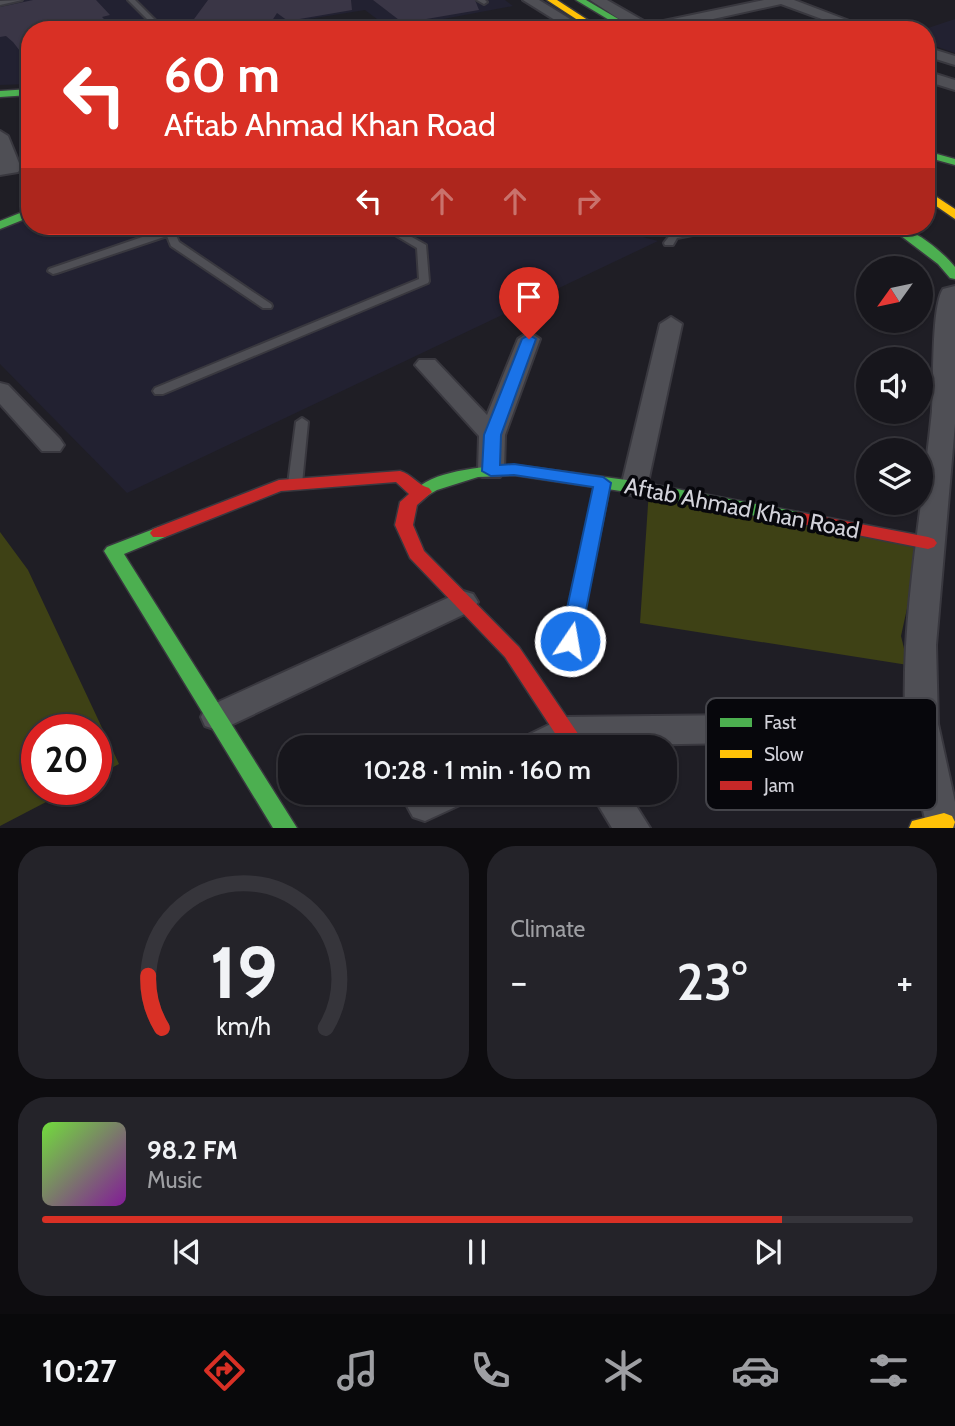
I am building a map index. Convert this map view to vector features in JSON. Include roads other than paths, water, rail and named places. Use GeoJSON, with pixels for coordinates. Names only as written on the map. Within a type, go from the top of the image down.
{"type":"FeatureCollection","features":[{"type":"Feature","properties":{"kind":"street"},"geometry":{"type":"LineString","coordinates":[[530,0],[570,21]]}},
{"type":"Feature","properties":{"kind":"street"},"geometry":{"type":"LineString","coordinates":[[551,0],[575,21]]}},
{"type":"Feature","properties":{"kind":"street"},"geometry":{"type":"LineString","coordinates":[[580,0],[617,21]]}},
{"type":"Feature","properties":{"kind":"street"},"geometry":{"type":"LineString","coordinates":[[597,0],[632,21]]}},
{"type":"Feature","properties":{"kind":"street"},"geometry":{"type":"LineString","coordinates":[[683,21],[782,0],[841,21]]}},
{"type":"Feature","properties":{"kind":"street"},"geometry":{"type":"LineString","coordinates":[[935,54],[955,61]]}},
{"type":"Feature","properties":{"kind":"street"},"geometry":{"type":"LineString","coordinates":[[935,68],[955,61]]}},
{"type":"Feature","properties":{"kind":"street"},"geometry":{"type":"LineString","coordinates":[[935,79],[955,85]]}},
{"type":"Feature","properties":{"kind":"street"},"geometry":{"type":"LineString","coordinates":[[0,94],[21,93]]}},
{"type":"Feature","properties":{"kind":"street"},"geometry":{"type":"LineString","coordinates":[[0,136],[12,168],[0,170]]}},
{"type":"Feature","properties":{"kind":"street"},"geometry":{"type":"LineString","coordinates":[[935,156],[955,162]]}},
{"type":"Feature","properties":{"kind":"street"},"geometry":{"type":"LineString","coordinates":[[935,200],[955,215]]}},
{"type":"Feature","properties":{"kind":"street"},"geometry":{"type":"LineString","coordinates":[[0,225],[21,217]]}},
{"type":"Feature","properties":{"kind":"street"},"geometry":{"type":"LineString","coordinates":[[907,235],[943,261],[955,275]]}},
{"type":"Feature","properties":{"kind":"street"},"geometry":{"type":"LineString","coordinates":[[921,698],[920,639],[944,409],[947,321],[951,294],[955,292]]}},
{"type":"Feature","properties":{"kind":"street"},"geometry":{"type":"LineString","coordinates":[[634,487],[671,324]]}},
{"type":"Feature","properties":{"kind":"street"},"geometry":{"type":"LineString","coordinates":[[491,471],[492,435],[529,339]]}},
{"type":"Feature","properties":{"kind":"street"},"geometry":{"type":"LineString","coordinates":[[427,365],[492,435]]}},
{"type":"Feature","properties":{"kind":"street"},"geometry":{"type":"LineString","coordinates":[[0,390],[51,445]]}},
{"type":"Feature","properties":{"kind":"street","name":"Aftab Ahmad Khan Road"},"geometry":{"type":"LineString","coordinates":[[419,495],[431,486],[491,471],[514,470],[634,487],[928,543]]}},
{"type":"Feature","properties":{"kind":"street"},"geometry":{"type":"LineString","coordinates":[[285,828],[113,551],[279,486],[400,476],[419,495],[409,502],[404,525],[416,554],[512,652],[568,735]]}},
{"type":"Feature","properties":{"kind":"street"},"geometry":{"type":"LineString","coordinates":[[217,717],[463,602]]}},
{"type":"Feature","properties":{"kind":"street"},"geometry":{"type":"LineString","coordinates":[[677,735],[706,734]]}},
{"type":"Feature","properties":{"kind":"street"},"geometry":{"type":"LineString","coordinates":[[616,805],[632,828]]}},
{"type":"Feature","properties":{"kind":"lane"},"geometry":{"type":"LineString","coordinates":[[0,3],[19,0]]}},
{"type":"Feature","properties":{"kind":"lane"},"geometry":{"type":"LineString","coordinates":[[131,0],[153,21]]}},
{"type":"Feature","properties":{"kind":"lane"},"geometry":{"type":"LineString","coordinates":[[53,271],[154,235]]}},
{"type":"Feature","properties":{"kind":"lane"},"geometry":{"type":"LineString","coordinates":[[172,235],[175,244],[267,306]]}},
{"type":"Feature","properties":{"kind":"lane"},"geometry":{"type":"LineString","coordinates":[[159,391],[424,281],[422,247],[401,235]]}},
{"type":"Feature","properties":{"kind":"lane"},"geometry":{"type":"LineString","coordinates":[[669,243],[674,236],[679,235]]}},
{"type":"Feature","properties":{"kind":"lane"},"geometry":{"type":"LineString","coordinates":[[295,484],[302,422]]}},
{"type":"Feature","properties":{"kind":"lane"},"geometry":{"type":"LineString","coordinates":[[570,641],[603,483]]}}]}
